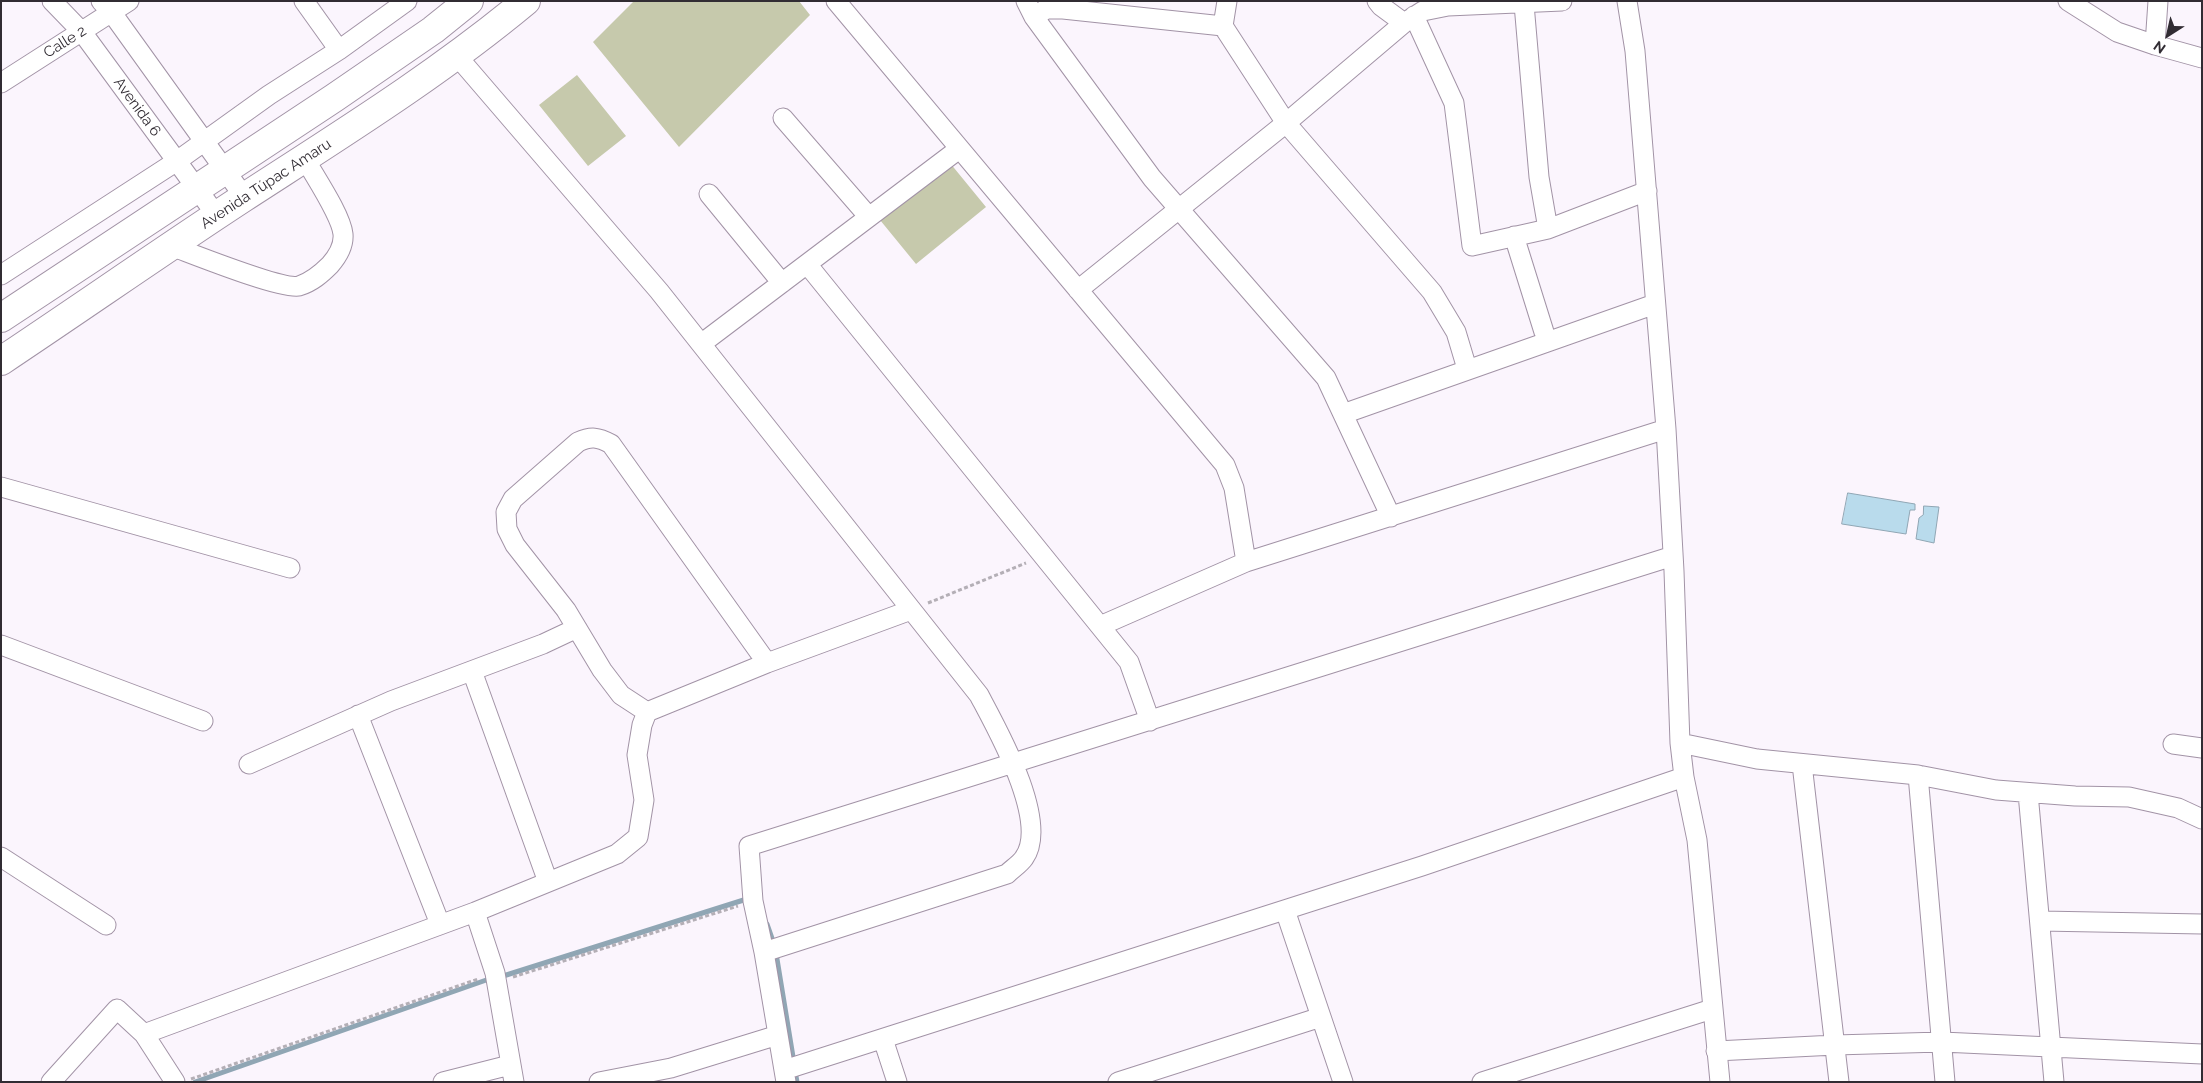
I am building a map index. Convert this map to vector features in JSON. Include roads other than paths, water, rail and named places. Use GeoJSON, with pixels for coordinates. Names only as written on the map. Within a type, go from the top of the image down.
{"type":"FeatureCollection","features":[{"type":"Feature","properties":{"kind":"highway"},"geometry":{"type":"LineString","coordinates":[[1,318],[198,190],[426,35],[469,1]]}},
{"type":"Feature","properties":{"kind":"highway","name":"Avenida Túpac Amaru"},"geometry":{"type":"LineString","coordinates":[[1,361],[171,246],[358,125],[457,56],[526,1]]}},
{"type":"Feature","properties":{"kind":"street","name":"Avenida 6"},"geometry":{"type":"LineString","coordinates":[[52,1],[82,32],[217,216]]}},
{"type":"Feature","properties":{"kind":"street","name":"Calle 2"},"geometry":{"type":"LineString","coordinates":[[1,83],[82,32],[106,7],[129,1]]}},
{"type":"Feature","properties":{"kind":"street"},"geometry":{"type":"LineString","coordinates":[[304,1],[339,50]]}},
{"type":"Feature","properties":{"kind":"street"},"geometry":{"type":"LineString","coordinates":[[1,275],[177,161],[269,95],[339,50],[407,1]]}},
{"type":"Feature","properties":{"kind":"street"},"geometry":{"type":"LineString","coordinates":[[836,1],[1226,465],[1234,488],[1246,562]]}},
{"type":"Feature","properties":{"kind":"street"},"geometry":{"type":"LineString","coordinates":[[1227,1],[1223,26],[1286,123],[1432,292],[1456,332],[1465,362]]}},
{"type":"Feature","properties":{"kind":"street"},"geometry":{"type":"LineString","coordinates":[[1377,1],[1381,6],[1409,19],[1454,103],[1472,246],[1548,229],[1647,191]]}},
{"type":"Feature","properties":{"kind":"street"},"geometry":{"type":"LineString","coordinates":[[1078,290],[1286,123],[1409,19],[1423,11],[1448,6],[1562,1]]}},
{"type":"Feature","properties":{"kind":"street"},"geometry":{"type":"LineString","coordinates":[[1627,1],[1635,51],[1666,429],[1680,743],[1684,777],[1697,840],[1720,1082]]}},
{"type":"Feature","properties":{"kind":"street"},"geometry":{"type":"LineString","coordinates":[[2068,1],[2117,32],[2202,58]]}},
{"type":"Feature","properties":{"kind":"street"},"geometry":{"type":"LineString","coordinates":[[2155,45],[2158,1]]}},
{"type":"Feature","properties":{"kind":"street"},"geometry":{"type":"LineString","coordinates":[[1524,4],[1539,177],[1548,229]]}},
{"type":"Feature","properties":{"kind":"street"},"geometry":{"type":"LineString","coordinates":[[106,7],[205,140],[245,198]]}},
{"type":"Feature","properties":{"kind":"street"},"geometry":{"type":"LineString","coordinates":[[1030,9],[1063,9],[1223,26]]}},
{"type":"Feature","properties":{"kind":"street"},"geometry":{"type":"LineString","coordinates":[[1030,9],[1152,178],[1326,378],[1391,517]]}},
{"type":"Feature","properties":{"kind":"street"},"geometry":{"type":"LineString","coordinates":[[457,56],[659,291],[979,695],[1014,762],[1029,816],[1031,837],[1024,858],[1007,874],[764,952]]}},
{"type":"Feature","properties":{"kind":"street"},"geometry":{"type":"LineString","coordinates":[[784,118],[869,217]]}},
{"type":"Feature","properties":{"kind":"street"},"geometry":{"type":"LineString","coordinates":[[701,344],[960,149]]}},
{"type":"Feature","properties":{"kind":"street"},"geometry":{"type":"LineString","coordinates":[[171,246],[277,284],[297,286],[319,277],[334,260],[342,243],[343,233],[333,209],[305,159]]}},
{"type":"Feature","properties":{"kind":"street"},"geometry":{"type":"LineString","coordinates":[[709,194],[782,283]]}},
{"type":"Feature","properties":{"kind":"street"},"geometry":{"type":"LineString","coordinates":[[1514,236],[1544,332]]}},
{"type":"Feature","properties":{"kind":"street"},"geometry":{"type":"LineString","coordinates":[[807,264],[1129,662],[1150,721]]}},
{"type":"Feature","properties":{"kind":"street"},"geometry":{"type":"LineString","coordinates":[[1342,414],[1655,304]]}},
{"type":"Feature","properties":{"kind":"street"},"geometry":{"type":"LineString","coordinates":[[1100,626],[1246,562],[1666,429]]}},
{"type":"Feature","properties":{"kind":"street"},"geometry":{"type":"LineString","coordinates":[[647,712],[621,695],[602,670],[566,610],[515,545],[507,529],[506,512],[514,499],[578,442],[589,437],[600,438],[611,444],[767,663]]}},
{"type":"Feature","properties":{"kind":"street"},"geometry":{"type":"LineString","coordinates":[[1,487],[290,568]]}},
{"type":"Feature","properties":{"kind":"street"},"geometry":{"type":"LineString","coordinates":[[1673,556],[750,846],[753,901],[764,952],[785,1076],[883,1039],[1285,910],[1684,777]]}},
{"type":"Feature","properties":{"kind":"street"},"geometry":{"type":"LineString","coordinates":[[144,1034],[475,912],[617,854],[638,837],[644,800],[637,755],[642,725],[647,712],[767,663],[911,610]]}},
{"type":"Feature","properties":{"kind":"street"},"geometry":{"type":"LineString","coordinates":[[249,764],[358,715],[543,644],[577,628]]}},
{"type":"Feature","properties":{"kind":"street"},"geometry":{"type":"LineString","coordinates":[[1,645],[203,721]]}},
{"type":"Feature","properties":{"kind":"street"},"geometry":{"type":"LineString","coordinates":[[472,671],[548,882]]}},
{"type":"Feature","properties":{"kind":"street"},"geometry":{"type":"LineString","coordinates":[[358,715],[440,924]]}},
{"type":"Feature","properties":{"kind":"street"},"geometry":{"type":"LineString","coordinates":[[1680,743],[1758,759],[1918,775],[1996,790],[2129,797],[2178,808],[2202,818]]}},
{"type":"Feature","properties":{"kind":"street"},"geometry":{"type":"LineString","coordinates":[[2173,744],[2202,748]]}},
{"type":"Feature","properties":{"kind":"street"},"geometry":{"type":"LineString","coordinates":[[1802,764],[1839,1082]]}},
{"type":"Feature","properties":{"kind":"street"},"geometry":{"type":"LineString","coordinates":[[1918,775],[1945,1082]]}},
{"type":"Feature","properties":{"kind":"street"},"geometry":{"type":"LineString","coordinates":[[2028,793],[2054,1082]]}},
{"type":"Feature","properties":{"kind":"street"},"geometry":{"type":"LineString","coordinates":[[1,857],[106,925]]}},
{"type":"Feature","properties":{"kind":"street"},"geometry":{"type":"LineString","coordinates":[[1285,910],[1343,1082]]}},
{"type":"Feature","properties":{"kind":"street"},"geometry":{"type":"LineString","coordinates":[[443,1082],[512,1073],[495,973],[475,912]]}},
{"type":"Feature","properties":{"kind":"street"},"geometry":{"type":"LineString","coordinates":[[2040,921],[2202,924]]}},
{"type":"Feature","properties":{"kind":"street"},"geometry":{"type":"LineString","coordinates":[[51,1082],[117,1009],[144,1034],[175,1082]]}},
{"type":"Feature","properties":{"kind":"street"},"geometry":{"type":"LineString","coordinates":[[1482,1082],[1712,1009]]}},
{"type":"Feature","properties":{"kind":"street"},"geometry":{"type":"LineString","coordinates":[[1118,1082],[1321,1017]]}},
{"type":"Feature","properties":{"kind":"street"},"geometry":{"type":"LineString","coordinates":[[599,1082],[647,1077],[778,1035]]}},
{"type":"Feature","properties":{"kind":"street"},"geometry":{"type":"LineString","coordinates":[[883,1039],[897,1082]]}},
{"type":"Feature","properties":{"kind":"street"},"geometry":{"type":"LineString","coordinates":[[1716,1051],[1835,1044],[1942,1042],[2202,1054]]}},
{"type":"Feature","properties":{"kind":"water"},"geometry":{"type":"Polygon","coordinates":[[[1848,493],[1915,504],[1915,510],[1910,510],[1906,534],[1842,524],[1848,493]]]}},
{"type":"Feature","properties":{"kind":"water"},"geometry":{"type":"Polygon","coordinates":[[[1924,506],[1939,507],[1934,543],[1916,539],[1919,518],[1923,515],[1924,506]]]}},
{"type":"Feature","properties":{"kind":"waterway"},"geometry":{"type":"LineString","coordinates":[[500,977],[750,898]]}},
{"type":"Feature","properties":{"kind":"waterway"},"geometry":{"type":"LineString","coordinates":[[767,924],[774,944]]}},
{"type":"Feature","properties":{"kind":"waterway"},"geometry":{"type":"LineString","coordinates":[[776,953],[794,1063]]}},
{"type":"Feature","properties":{"kind":"waterway"},"geometry":{"type":"LineString","coordinates":[[195,1082],[492,978]]}},
{"type":"Feature","properties":{"kind":"waterway"},"geometry":{"type":"LineString","coordinates":[[795,1071],[797,1082]]}}]}
